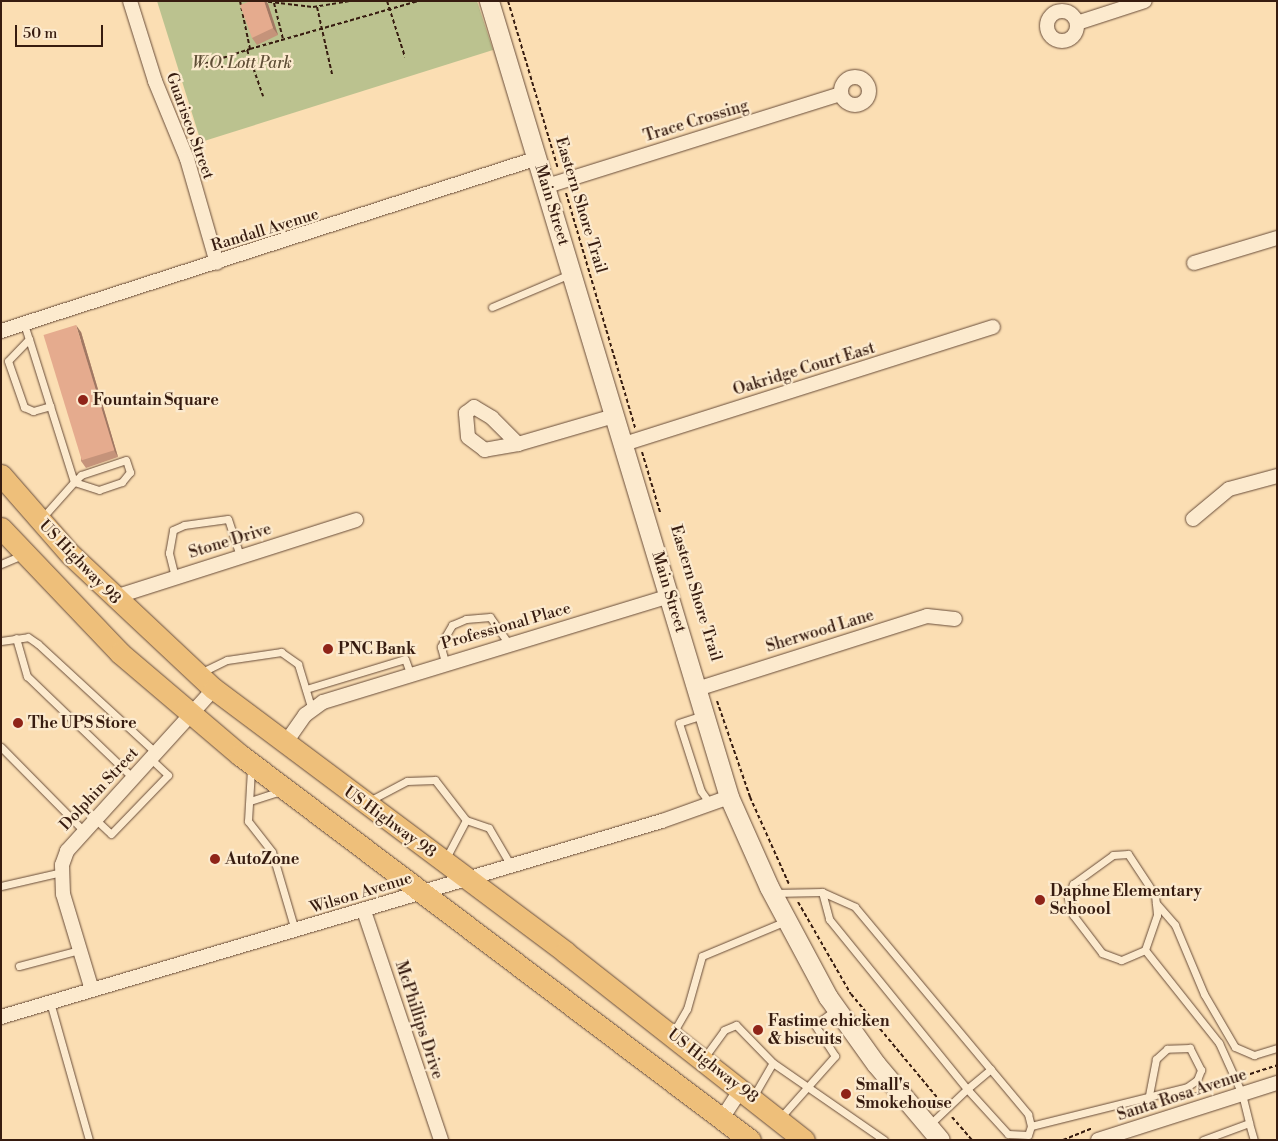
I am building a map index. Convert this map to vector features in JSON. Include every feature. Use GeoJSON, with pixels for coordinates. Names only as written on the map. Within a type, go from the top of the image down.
{"type":"FeatureCollection","features":[{"type":"Feature","properties":{"kind":"main road","name":"Main Street"},"geometry":{"type":"LineString","coordinates":[[489,1],[538,158],[554,184],[572,273],[614,416],[631,441],[670,596],[704,687],[704,715],[729,797],[786,921],[836,1009],[934,1133]]}},
{"type":"Feature","properties":{"kind":"main road","name":"US Highway 98"},"geometry":{"type":"LineString","coordinates":[[1,475],[40,520],[115,597],[214,689],[284,744],[465,877],[704,1058],[804,1140]]}},
{"type":"Feature","properties":{"kind":"main road","name":"US Highway 98"},"geometry":{"type":"LineString","coordinates":[[1,528],[120,653],[191,715],[250,762],[426,892],[723,1117],[750,1140]]}},
{"type":"Feature","properties":{"kind":"street","name":"Guarisco Street"},"geometry":{"type":"LineString","coordinates":[[130,1],[155,81],[187,159],[217,262]]}},
{"type":"Feature","properties":{"kind":"street"},"geometry":{"type":"LineString","coordinates":[[1077,23],[1145,1]]}},
{"type":"Feature","properties":{"kind":"street","name":"Trace Crossing"},"geometry":{"type":"LineString","coordinates":[[554,184],[841,94]]}},
{"type":"Feature","properties":{"kind":"street","name":"Randall Avenue"},"geometry":{"type":"LineString","coordinates":[[1,331],[538,158]]}},
{"type":"Feature","properties":{"kind":"street"},"geometry":{"type":"LineString","coordinates":[[1194,263],[1277,238]]}},
{"type":"Feature","properties":{"kind":"street","name":"Oakridge Court East"},"geometry":{"type":"LineString","coordinates":[[631,441],[993,327]]}},
{"type":"Feature","properties":{"kind":"street"},"geometry":{"type":"LineString","coordinates":[[518,444],[614,416]]}},
{"type":"Feature","properties":{"kind":"street"},"geometry":{"type":"LineString","coordinates":[[1193,519],[1230,489],[1277,476]]}},
{"type":"Feature","properties":{"kind":"street","name":"Stone Drive"},"geometry":{"type":"LineString","coordinates":[[115,597],[356,520]]}},
{"type":"Feature","properties":{"kind":"street","name":"Professional Place"},"geometry":{"type":"LineString","coordinates":[[284,744],[312,710],[410,673],[670,596]]}},
{"type":"Feature","properties":{"kind":"street","name":"Sherwood Lane"},"geometry":{"type":"LineString","coordinates":[[704,687],[927,616],[955,619]]}},
{"type":"Feature","properties":{"kind":"street","name":"Dolphin Street"},"geometry":{"type":"LineString","coordinates":[[92,990],[78,950],[62,872],[67,851],[82,829],[135,779],[153,756],[214,689]]}},
{"type":"Feature","properties":{"kind":"street","name":"Wilson Avenue"},"geometry":{"type":"LineString","coordinates":[[1,1017],[426,892],[465,877],[729,797]]}},
{"type":"Feature","properties":{"kind":"street","name":"McPhillips Drive"},"geometry":{"type":"LineString","coordinates":[[364,910],[441,1140]]}},
{"type":"Feature","properties":{"kind":"street","name":"Santa Rosa Avenue"},"geometry":{"type":"LineString","coordinates":[[1098,1140],[1277,1083]]}},
{"type":"Feature","properties":{"kind":"street"},"geometry":{"type":"LineString","coordinates":[[723,1117],[747,1092]]}},
{"type":"Feature","properties":{"kind":"lane"},"geometry":{"type":"LineString","coordinates":[[492,307],[572,273]]}},
{"type":"Feature","properties":{"kind":"lane"},"geometry":{"type":"LineString","coordinates":[[24,324],[74,482]]}},
{"type":"Feature","properties":{"kind":"lane"},"geometry":{"type":"LineString","coordinates":[[29,339],[8,361],[24,407],[33,412],[50,406]]}},
{"type":"Feature","properties":{"kind":"lane"},"geometry":{"type":"LineString","coordinates":[[40,520],[74,482],[81,475],[126,460],[130,472],[122,482],[99,490],[74,482]]}},
{"type":"Feature","properties":{"kind":"lane"},"geometry":{"type":"LineString","coordinates":[[175,577],[169,553],[173,530],[184,525],[228,519],[240,556]]}},
{"type":"Feature","properties":{"kind":"lane"},"geometry":{"type":"LineString","coordinates":[[1,564],[24,553]]}},
{"type":"Feature","properties":{"kind":"lane"},"geometry":{"type":"LineString","coordinates":[[445,662],[441,647],[444,637],[452,625],[466,619],[490,617],[508,643]]}},
{"type":"Feature","properties":{"kind":"lane"},"geometry":{"type":"LineString","coordinates":[[1,641],[28,637],[38,644],[153,756],[168,775],[111,834],[94,818]]}},
{"type":"Feature","properties":{"kind":"lane"},"geometry":{"type":"LineString","coordinates":[[16,638],[27,676],[135,779]]}},
{"type":"Feature","properties":{"kind":"lane"},"geometry":{"type":"LineString","coordinates":[[198,674],[227,660],[280,652],[298,664],[312,710]]}},
{"type":"Feature","properties":{"kind":"lane"},"geometry":{"type":"LineString","coordinates":[[306,689],[404,658],[410,673]]}},
{"type":"Feature","properties":{"kind":"lane"},"geometry":{"type":"LineString","coordinates":[[704,715],[680,723],[701,791],[710,804]]}},
{"type":"Feature","properties":{"kind":"lane"},"geometry":{"type":"LineString","coordinates":[[1,747],[82,829]]}},
{"type":"Feature","properties":{"kind":"lane"},"geometry":{"type":"LineString","coordinates":[[250,762],[248,821],[272,852],[296,930]]}},
{"type":"Feature","properties":{"kind":"lane"},"geometry":{"type":"LineString","coordinates":[[364,803],[407,781],[435,780],[466,820],[489,828],[510,864]]}},
{"type":"Feature","properties":{"kind":"lane"},"geometry":{"type":"LineString","coordinates":[[250,800],[288,790]]}},
{"type":"Feature","properties":{"kind":"lane"},"geometry":{"type":"LineString","coordinates":[[444,862],[466,820]]}},
{"type":"Feature","properties":{"kind":"lane"},"geometry":{"type":"LineString","coordinates":[[1156,903],[1157,915],[1145,950],[1121,960],[1102,953],[1073,915],[1068,897],[1073,884],[1113,854],[1128,854],[1156,903],[1175,925],[1204,994],[1235,1047],[1254,1055],[1277,1048]]}},
{"type":"Feature","properties":{"kind":"lane"},"geometry":{"type":"LineString","coordinates":[[1,886],[62,872]]}},
{"type":"Feature","properties":{"kind":"lane"},"geometry":{"type":"LineString","coordinates":[[772,893],[792,890],[822,892],[855,907],[1028,1114],[1031,1126],[1028,1135],[1008,1134],[967,1089],[829,919],[822,892]]}},
{"type":"Feature","properties":{"kind":"lane"},"geometry":{"type":"LineString","coordinates":[[672,1034],[687,1009],[702,956],[786,921]]}},
{"type":"Feature","properties":{"kind":"lane"},"geometry":{"type":"LineString","coordinates":[[19,966],[78,950]]}},
{"type":"Feature","properties":{"kind":"lane"},"geometry":{"type":"LineString","coordinates":[[1145,950],[1219,1043],[1242,1094],[1254,1140]]}},
{"type":"Feature","properties":{"kind":"lane"},"geometry":{"type":"LineString","coordinates":[[50,1002],[89,1140]]}},
{"type":"Feature","properties":{"kind":"lane"},"geometry":{"type":"LineString","coordinates":[[779,1119],[835,1056],[815,1025],[836,1009]]}},
{"type":"Feature","properties":{"kind":"lane"},"geometry":{"type":"LineString","coordinates":[[704,1058],[724,1030],[736,1025],[773,1063],[884,1140]]}},
{"type":"Feature","properties":{"kind":"lane"},"geometry":{"type":"LineString","coordinates":[[1031,1126],[1055,1124],[1149,1095],[1175,1092],[1197,1080],[1201,1070],[1190,1048],[1167,1049],[1156,1059],[1149,1095]]}},
{"type":"Feature","properties":{"kind":"lane"},"geometry":{"type":"LineString","coordinates":[[747,1092],[773,1063]]}},
{"type":"Feature","properties":{"kind":"lane"},"geometry":{"type":"LineString","coordinates":[[934,1133],[946,1109],[991,1070]]}},
{"type":"Feature","properties":{"kind":"lane"},"geometry":{"type":"LineString","coordinates":[[1203,1140],[1249,1123]]}},
{"type":"Feature","properties":{"kind":"path"},"geometry":{"type":"LineString","coordinates":[[240,1],[249,50],[263,96]]}},
{"type":"Feature","properties":{"kind":"path"},"geometry":{"type":"LineString","coordinates":[[262,1],[317,7],[349,1]]}},
{"type":"Feature","properties":{"kind":"path"},"geometry":{"type":"LineString","coordinates":[[387,1],[405,57]]}},
{"type":"Feature","properties":{"kind":"path"},"geometry":{"type":"LineString","coordinates":[[192,68],[283,39],[418,1]]}},
{"type":"Feature","properties":{"kind":"path","name":"Eastern Shore Trail"},"geometry":{"type":"LineString","coordinates":[[508,1],[554,184],[631,441],[661,514]]}},
{"type":"Feature","properties":{"kind":"path"},"geometry":{"type":"LineString","coordinates":[[274,3],[283,39]]}},
{"type":"Feature","properties":{"kind":"path"},"geometry":{"type":"LineString","coordinates":[[317,7],[319,30],[332,74]]}},
{"type":"Feature","properties":{"kind":"path","name":"Eastern Shore Trail"},"geometry":{"type":"LineString","coordinates":[[704,687],[750,797],[792,890],[851,994],[972,1140]]}},
{"type":"Feature","properties":{"kind":"green space","name":"W.O. Lott Park"},"geometry":{"type":"Polygon","coordinates":[[[157,1],[477,1],[493,50],[201,142],[157,1]]]}},
{"type":"Feature","properties":{"kind":"building"},"geometry":{"type":"Polygon","coordinates":[[[251,1],[264,1],[273,28],[252,38],[240,5],[251,1]]]}},
{"type":"Feature","properties":{"kind":"building","name":"Fountain Square"},"geometry":{"type":"Polygon","coordinates":[[[76,325],[114,450],[82,460],[43,335],[76,325]]]}},
{"type":"Feature","properties":{"kind":"place","name":"Fountain Square"},"geometry":{"type":"Point","coordinates":[83,400]}},
{"type":"Feature","properties":{"kind":"place","name":"PNC Bank"},"geometry":{"type":"Point","coordinates":[328,649]}},
{"type":"Feature","properties":{"kind":"place","name":"The UPS Store"},"geometry":{"type":"Point","coordinates":[18,723]}},
{"type":"Feature","properties":{"kind":"place","name":"AutoZone"},"geometry":{"type":"Point","coordinates":[215,859]}},
{"type":"Feature","properties":{"kind":"place","name":"Daphne Elementary Schoool"},"geometry":{"type":"Point","coordinates":[1040,900]}},
{"type":"Feature","properties":{"kind":"place","name":"Fastime chicken & biscuits"},"geometry":{"type":"Point","coordinates":[758,1030]}},
{"type":"Feature","properties":{"kind":"place","name":"Small's Smokehouse"},"geometry":{"type":"Point","coordinates":[846,1094]}}]}
